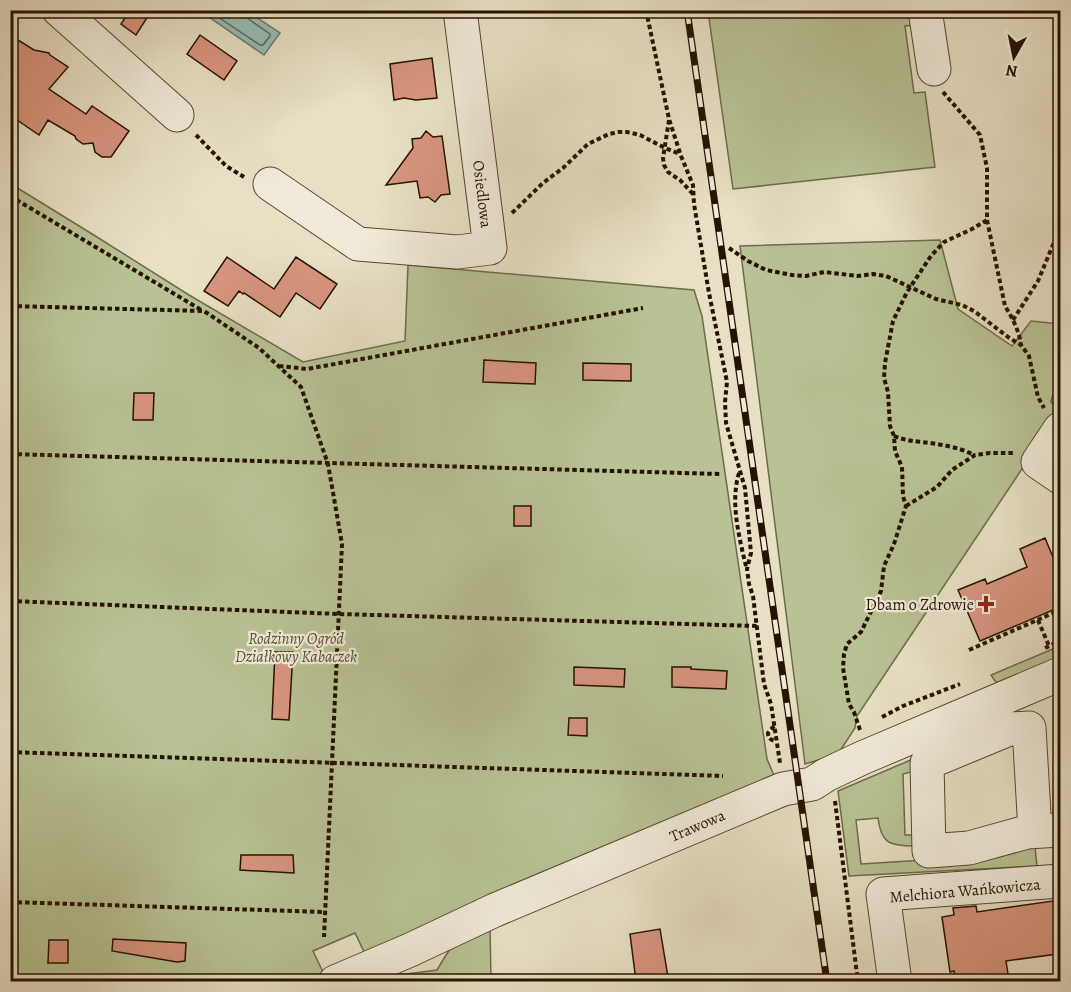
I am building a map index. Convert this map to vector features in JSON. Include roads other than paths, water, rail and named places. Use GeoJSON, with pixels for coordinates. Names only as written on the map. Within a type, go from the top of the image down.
{"type":"FeatureCollection","features":[{"type":"Feature","properties":{"kind":"street"},"geometry":{"type":"LineString","coordinates":[[59,10],[177,115]]}},
{"type":"Feature","properties":{"kind":"street","name":"Osiedlowa"},"geometry":{"type":"LineString","coordinates":[[270,184],[358,244],[457,252],[489,248],[460,10]]}},
{"type":"Feature","properties":{"kind":"street"},"geometry":{"type":"LineString","coordinates":[[926,10],[934,69]]}},
{"type":"Feature","properties":{"kind":"street"},"geometry":{"type":"LineString","coordinates":[[1050,468],[1060,430]]}},
{"type":"Feature","properties":{"kind":"street","name":"Trawowa"},"geometry":{"type":"LineString","coordinates":[[329,965],[410,950],[495,909],[783,789],[812,784],[1055,660]]}},
{"type":"Feature","properties":{"kind":"street","name":"Melchiora Wańkowicza"},"geometry":{"type":"LineString","coordinates":[[895,981],[883,894],[1060,881]]}},
{"type":"Feature","properties":{"kind":"water"},"geometry":{"type":"Polygon","coordinates":[[[209,11],[247,11],[280,33],[264,55],[206,15],[209,11]]]}},
{"type":"Feature","properties":{"kind":"railway"},"geometry":{"type":"LineString","coordinates":[[687,10],[827,982]]}},
{"type":"Feature","properties":{"kind":"place","name":"Dbam o Zdrowie"},"geometry":{"type":"Point","coordinates":[986,604]}},
{"type":"Feature","properties":{"kind":"park label","name":"Rodzinny Ogród Działkowy Kabaczek"},"geometry":{"type":"Point","coordinates":[296,647]}}]}
